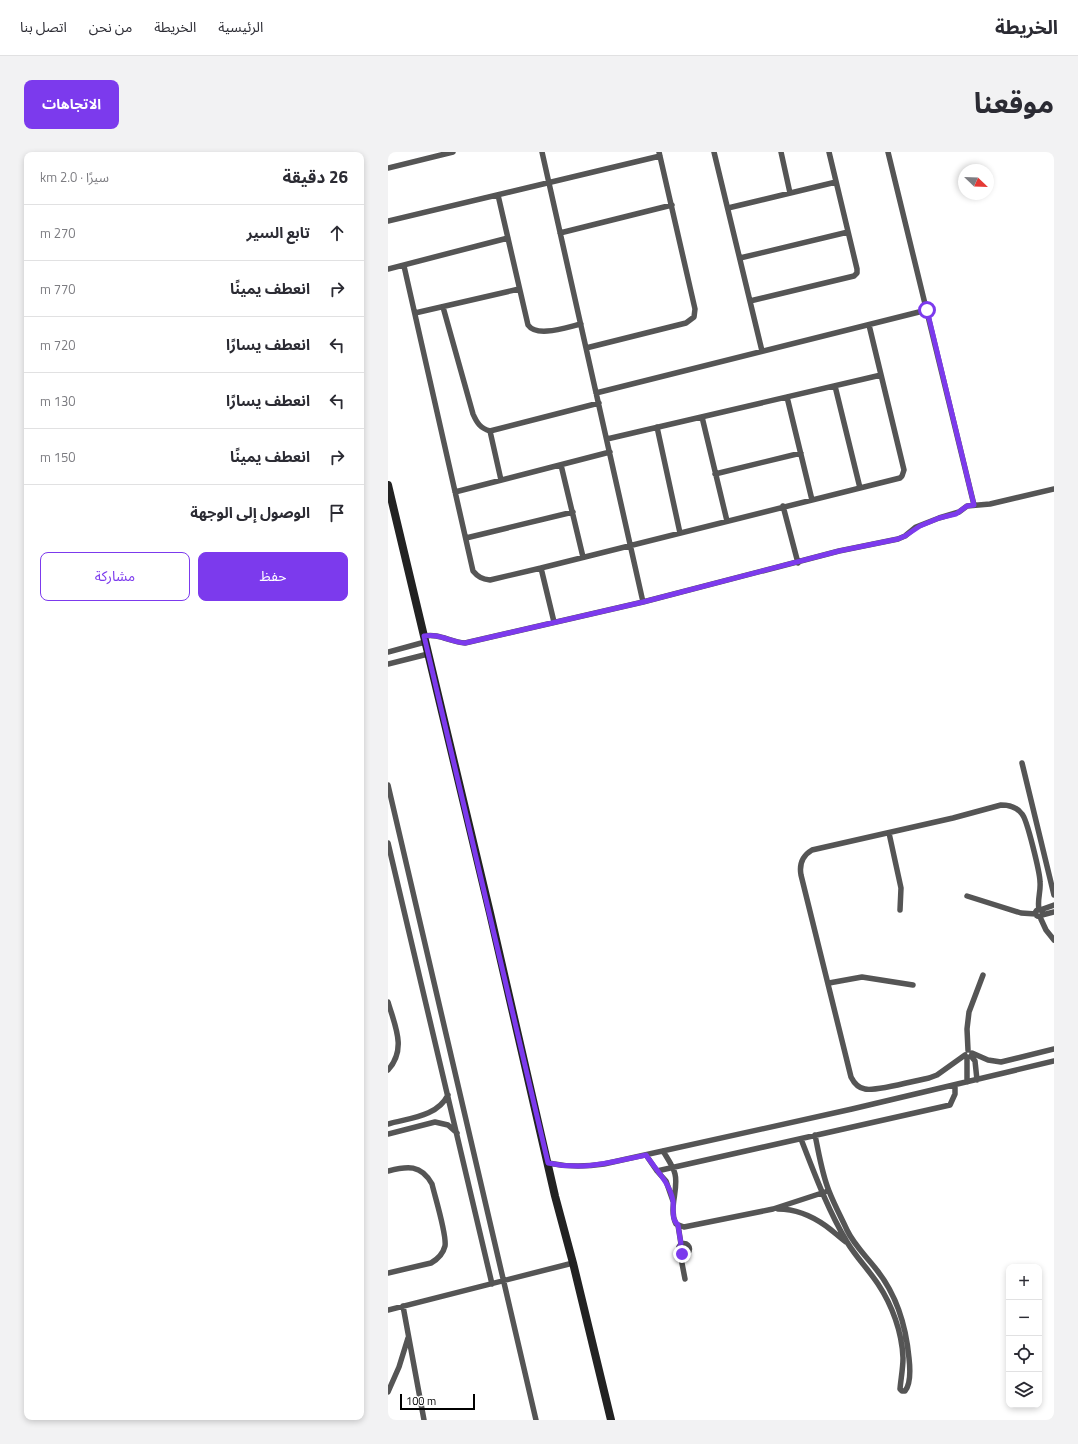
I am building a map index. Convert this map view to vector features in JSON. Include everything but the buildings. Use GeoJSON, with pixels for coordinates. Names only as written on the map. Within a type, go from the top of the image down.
{"type":"FeatureCollection","features":[{"type":"Feature","properties":{"kind":"street"},"geometry":{"type":"LineString","coordinates":[[424,152],[425,159]]}},
{"type":"Feature","properties":{"kind":"street"},"geometry":{"type":"LineString","coordinates":[[388,168],[453,152]]}},
{"type":"Feature","properties":{"kind":"street"},"geometry":{"type":"LineString","coordinates":[[542,152],[643,602]]}},
{"type":"Feature","properties":{"kind":"street"},"geometry":{"type":"LineString","coordinates":[[714,152],[762,351]]}},
{"type":"Feature","properties":{"kind":"street"},"geometry":{"type":"LineString","coordinates":[[781,152],[790,193]]}},
{"type":"Feature","properties":{"kind":"street"},"geometry":{"type":"LineString","coordinates":[[750,301],[856,275],[857,269],[829,152]]}},
{"type":"Feature","properties":{"kind":"street"},"geometry":{"type":"LineString","coordinates":[[888,152],[974,505]]}},
{"type":"Feature","properties":{"kind":"street"},"geometry":{"type":"LineString","coordinates":[[388,221],[549,183],[660,154],[695,308],[694,317],[686,323],[586,348]]}},
{"type":"Feature","properties":{"kind":"street"},"geometry":{"type":"LineString","coordinates":[[728,208],[836,182]]}},
{"type":"Feature","properties":{"kind":"street"},"geometry":{"type":"LineString","coordinates":[[498,195],[527,322],[533,330],[544,332],[581,324]]}},
{"type":"Feature","properties":{"kind":"street"},"geometry":{"type":"LineString","coordinates":[[560,233],[672,205]]}},
{"type":"Feature","properties":{"kind":"street"},"geometry":{"type":"LineString","coordinates":[[740,258],[848,232]]}},
{"type":"Feature","properties":{"kind":"street"},"geometry":{"type":"LineString","coordinates":[[388,270],[508,238]]}},
{"type":"Feature","properties":{"kind":"street"},"geometry":{"type":"LineString","coordinates":[[404,266],[473,571],[483,579],[490,580],[900,478],[904,473],[904,470],[869,324]]}},
{"type":"Feature","properties":{"kind":"street"},"geometry":{"type":"LineString","coordinates":[[415,313],[519,289]]}},
{"type":"Feature","properties":{"kind":"street"},"geometry":{"type":"LineString","coordinates":[[443,307],[473,414],[476,422],[482,429],[490,431],[599,403]]}},
{"type":"Feature","properties":{"kind":"street"},"geometry":{"type":"LineString","coordinates":[[596,393],[927,310]]}},
{"type":"Feature","properties":{"kind":"street"},"geometry":{"type":"LineString","coordinates":[[607,439],[881,375]]}},
{"type":"Feature","properties":{"kind":"street"},"geometry":{"type":"LineString","coordinates":[[835,386],[860,488]]}},
{"type":"Feature","properties":{"kind":"street"},"geometry":{"type":"LineString","coordinates":[[787,397],[812,500]]}},
{"type":"Feature","properties":{"kind":"street"},"geometry":{"type":"LineString","coordinates":[[702,417],[727,521]]}},
{"type":"Feature","properties":{"kind":"street"},"geometry":{"type":"LineString","coordinates":[[657,427],[680,533]]}},
{"type":"Feature","properties":{"kind":"street"},"geometry":{"type":"LineString","coordinates":[[490,431],[501,480]]}},
{"type":"Feature","properties":{"kind":"street"},"geometry":{"type":"LineString","coordinates":[[455,492],[610,452]]}},
{"type":"Feature","properties":{"kind":"street"},"geometry":{"type":"LineString","coordinates":[[715,474],[801,453]]}},
{"type":"Feature","properties":{"kind":"street"},"geometry":{"type":"LineString","coordinates":[[561,465],[583,556]]}},
{"type":"Feature","properties":{"kind":"street"},"geometry":{"type":"LineString","coordinates":[[388,485],[548,1163],[611,1420]]}},
{"type":"Feature","properties":{"kind":"street"},"geometry":{"type":"LineString","coordinates":[[388,652],[437,635],[465,643],[643,602],[839,551],[898,539],[920,526],[939,518],[956,514],[967,506],[990,504],[1054,489]]}},
{"type":"Feature","properties":{"kind":"street"},"geometry":{"type":"LineString","coordinates":[[783,506],[798,562]]}},
{"type":"Feature","properties":{"kind":"street"},"geometry":{"type":"LineString","coordinates":[[466,538],[573,512]]}},
{"type":"Feature","properties":{"kind":"street"},"geometry":{"type":"LineString","coordinates":[[541,568],[554,622]]}},
{"type":"Feature","properties":{"kind":"street"},"geometry":{"type":"LineString","coordinates":[[388,664],[428,654]]}},
{"type":"Feature","properties":{"kind":"street"},"geometry":{"type":"LineString","coordinates":[[1022,763],[1054,895]]}},
{"type":"Feature","properties":{"kind":"street"},"geometry":{"type":"LineString","coordinates":[[388,785],[536,1420]]}},
{"type":"Feature","properties":{"kind":"street"},"geometry":{"type":"LineString","coordinates":[[969,1054],[937,1075],[929,1078],[871,1090],[857,1086],[851,1077],[829,983],[801,875],[800,863],[803,858],[812,850],[953,818],[1001,805],[1012,806],[1018,809],[1025,818],[1040,882],[1038,901],[1039,913],[1044,926],[1054,940]]}},
{"type":"Feature","properties":{"kind":"street"},"geometry":{"type":"LineString","coordinates":[[889,833],[901,888],[900,910]]}},
{"type":"Feature","properties":{"kind":"street"},"geometry":{"type":"LineString","coordinates":[[388,844],[492,1284]]}},
{"type":"Feature","properties":{"kind":"street"},"geometry":{"type":"LineString","coordinates":[[967,896],[1021,913],[1054,912]]}},
{"type":"Feature","properties":{"kind":"street"},"geometry":{"type":"LineString","coordinates":[[1039,913],[1054,905]]}},
{"type":"Feature","properties":{"kind":"street"},"geometry":{"type":"LineString","coordinates":[[967,1082],[969,1054],[967,1029],[969,1012],[983,975]]}},
{"type":"Feature","properties":{"kind":"street"},"geometry":{"type":"LineString","coordinates":[[829,983],[862,976],[913,985]]}},
{"type":"Feature","properties":{"kind":"street"},"geometry":{"type":"LineString","coordinates":[[388,1002],[399,1042],[398,1053],[394,1063],[388,1070]]}},
{"type":"Feature","properties":{"kind":"street"},"geometry":{"type":"LineString","coordinates":[[969,1054],[988,1060],[1001,1062],[1054,1049]]}},
{"type":"Feature","properties":{"kind":"street"},"geometry":{"type":"LineString","coordinates":[[969,1054],[975,1059],[977,1080]]}},
{"type":"Feature","properties":{"kind":"street"},"geometry":{"type":"LineString","coordinates":[[548,1163],[570,1166],[593,1166],[977,1080],[1054,1061]]}},
{"type":"Feature","properties":{"kind":"street"},"geometry":{"type":"LineString","coordinates":[[657,1171],[950,1105],[955,1094],[954,1085]]}},
{"type":"Feature","properties":{"kind":"street"},"geometry":{"type":"LineString","coordinates":[[388,1124],[434,1111],[443,1103],[448,1095]]}},
{"type":"Feature","properties":{"kind":"street"},"geometry":{"type":"LineString","coordinates":[[388,1134],[438,1122],[448,1125],[457,1133]]}},
{"type":"Feature","properties":{"kind":"street"},"geometry":{"type":"LineString","coordinates":[[801,1139],[822,1193],[846,1242],[878,1284],[889,1302],[899,1331],[903,1359],[900,1388],[902,1391],[905,1391],[907,1389],[909,1362],[905,1329],[900,1311],[890,1288],[876,1268],[856,1245],[848,1232],[829,1190],[815,1135]]}},
{"type":"Feature","properties":{"kind":"street"},"geometry":{"type":"LineString","coordinates":[[663,1151],[672,1168],[675,1178],[673,1217],[678,1225],[681,1244],[678,1247],[685,1279]]}},
{"type":"Feature","properties":{"kind":"street"},"geometry":{"type":"LineString","coordinates":[[646,1155],[666,1181],[673,1201]]}},
{"type":"Feature","properties":{"kind":"street"},"geometry":{"type":"LineString","coordinates":[[388,1171],[406,1167],[413,1168],[424,1173],[429,1178],[432,1184],[445,1240],[443,1251],[436,1260],[431,1263],[388,1273]]}},
{"type":"Feature","properties":{"kind":"street"},"geometry":{"type":"LineString","coordinates":[[678,1225],[687,1227],[773,1209],[829,1190]]}},
{"type":"Feature","properties":{"kind":"street"},"geometry":{"type":"LineString","coordinates":[[773,1209],[793,1211],[813,1218],[827,1226],[846,1242]]}},
{"type":"Feature","properties":{"kind":"street"},"geometry":{"type":"LineString","coordinates":[[680,1253],[686,1254],[689,1249],[687,1245],[681,1244]]}},
{"type":"Feature","properties":{"kind":"street"},"geometry":{"type":"LineString","coordinates":[[388,1310],[573,1263]]}},
{"type":"Feature","properties":{"kind":"street"},"geometry":{"type":"LineString","coordinates":[[403,1306],[424,1420]]}},
{"type":"Feature","properties":{"kind":"street"},"geometry":{"type":"LineString","coordinates":[[388,1392],[399,1367],[408,1336]]}},
{"type":"Feature","properties":{"kind":"route"},"geometry":{"type":"LineString","coordinates":[[682,1254],[678,1250],[679,1245],[681,1244],[678,1225],[673,1217],[673,1201],[666,1181],[646,1155],[582,1167],[548,1163],[424,636],[437,635],[465,643],[643,602],[839,551],[898,539],[920,526],[939,518],[956,514],[967,506],[974,505],[927,310]]}}]}
